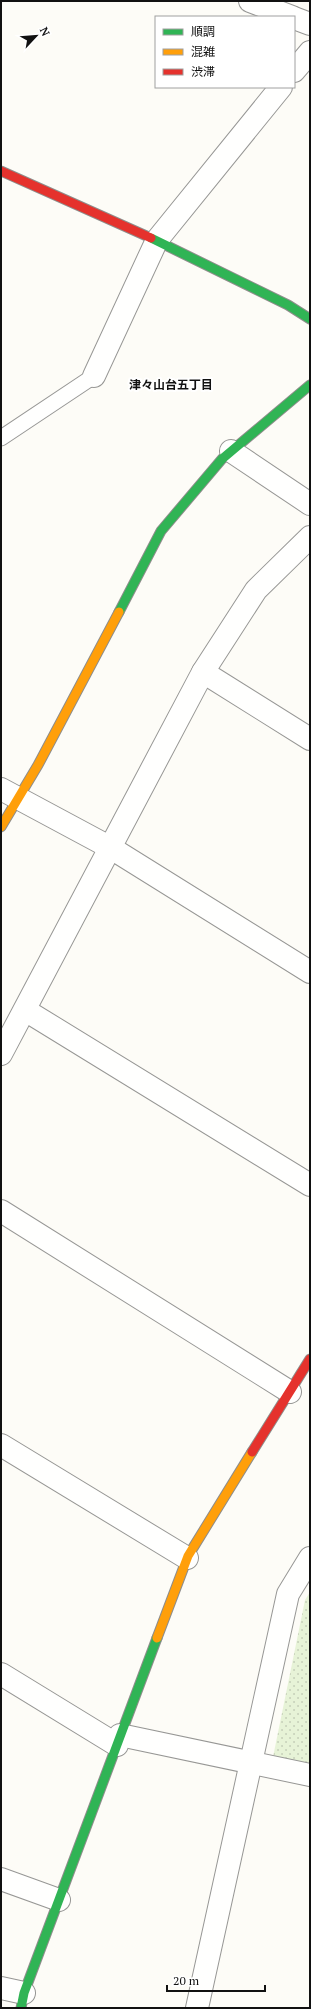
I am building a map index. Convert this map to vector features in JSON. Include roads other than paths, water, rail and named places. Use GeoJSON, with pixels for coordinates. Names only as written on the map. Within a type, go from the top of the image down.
{"type":"FeatureCollection","features":[{"type":"Feature","properties":{"kind":"street"},"geometry":{"type":"LineString","coordinates":[[250,1],[290,16]]}},
{"type":"Feature","properties":{"kind":"street"},"geometry":{"type":"LineString","coordinates":[[295,18],[310,24]]}},
{"type":"Feature","properties":{"kind":"street"},"geometry":{"type":"LineString","coordinates":[[295,70],[310,52]]}},
{"type":"Feature","properties":{"kind":"street"},"geometry":{"type":"LineString","coordinates":[[94,376],[157,240],[280,88]]}},
{"type":"Feature","properties":{"kind":"street"},"geometry":{"type":"LineString","coordinates":[[1,171],[157,240],[288,305],[310,319]]}},
{"type":"Feature","properties":{"kind":"street"},"geometry":{"type":"LineString","coordinates":[[1,827],[10,793],[38,765],[161,531],[222,459],[310,385]]}},
{"type":"Feature","properties":{"kind":"street"},"geometry":{"type":"LineString","coordinates":[[231,451],[310,504]]}},
{"type":"Feature","properties":{"kind":"street"},"geometry":{"type":"LineString","coordinates":[[1,1054],[203,672],[256,590],[310,536]]}},
{"type":"Feature","properties":{"kind":"street"},"geometry":{"type":"LineString","coordinates":[[203,672],[310,739]]}},
{"type":"Feature","properties":{"kind":"street"},"geometry":{"type":"LineString","coordinates":[[10,793],[111,848],[310,972]]}},
{"type":"Feature","properties":{"kind":"street"},"geometry":{"type":"LineString","coordinates":[[25,1010],[310,1185]]}},
{"type":"Feature","properties":{"kind":"street"},"geometry":{"type":"LineString","coordinates":[[1,1211],[290,1392]]}},
{"type":"Feature","properties":{"kind":"street"},"geometry":{"type":"LineString","coordinates":[[1,1988],[22,2001],[187,1558],[310,1359]]}},
{"type":"Feature","properties":{"kind":"street"},"geometry":{"type":"LineString","coordinates":[[1,1444],[187,1558]]}},
{"type":"Feature","properties":{"kind":"street"},"geometry":{"type":"LineString","coordinates":[[197,2008],[288,1594],[310,1558]]}},
{"type":"Feature","properties":{"kind":"street"},"geometry":{"type":"LineString","coordinates":[[1,1674],[119,1740],[310,1775]]}},
{"type":"Feature","properties":{"kind":"street"},"geometry":{"type":"LineString","coordinates":[[1,1879],[59,1900]]}},
{"type":"Feature","properties":{"kind":"lane"},"geometry":{"type":"LineString","coordinates":[[1,438],[94,376]]}},
{"type":"Feature","properties":{"kind":"district","name":"津々山台五丁目"},"geometry":{"type":"Point","coordinates":[171,385]}}]}
